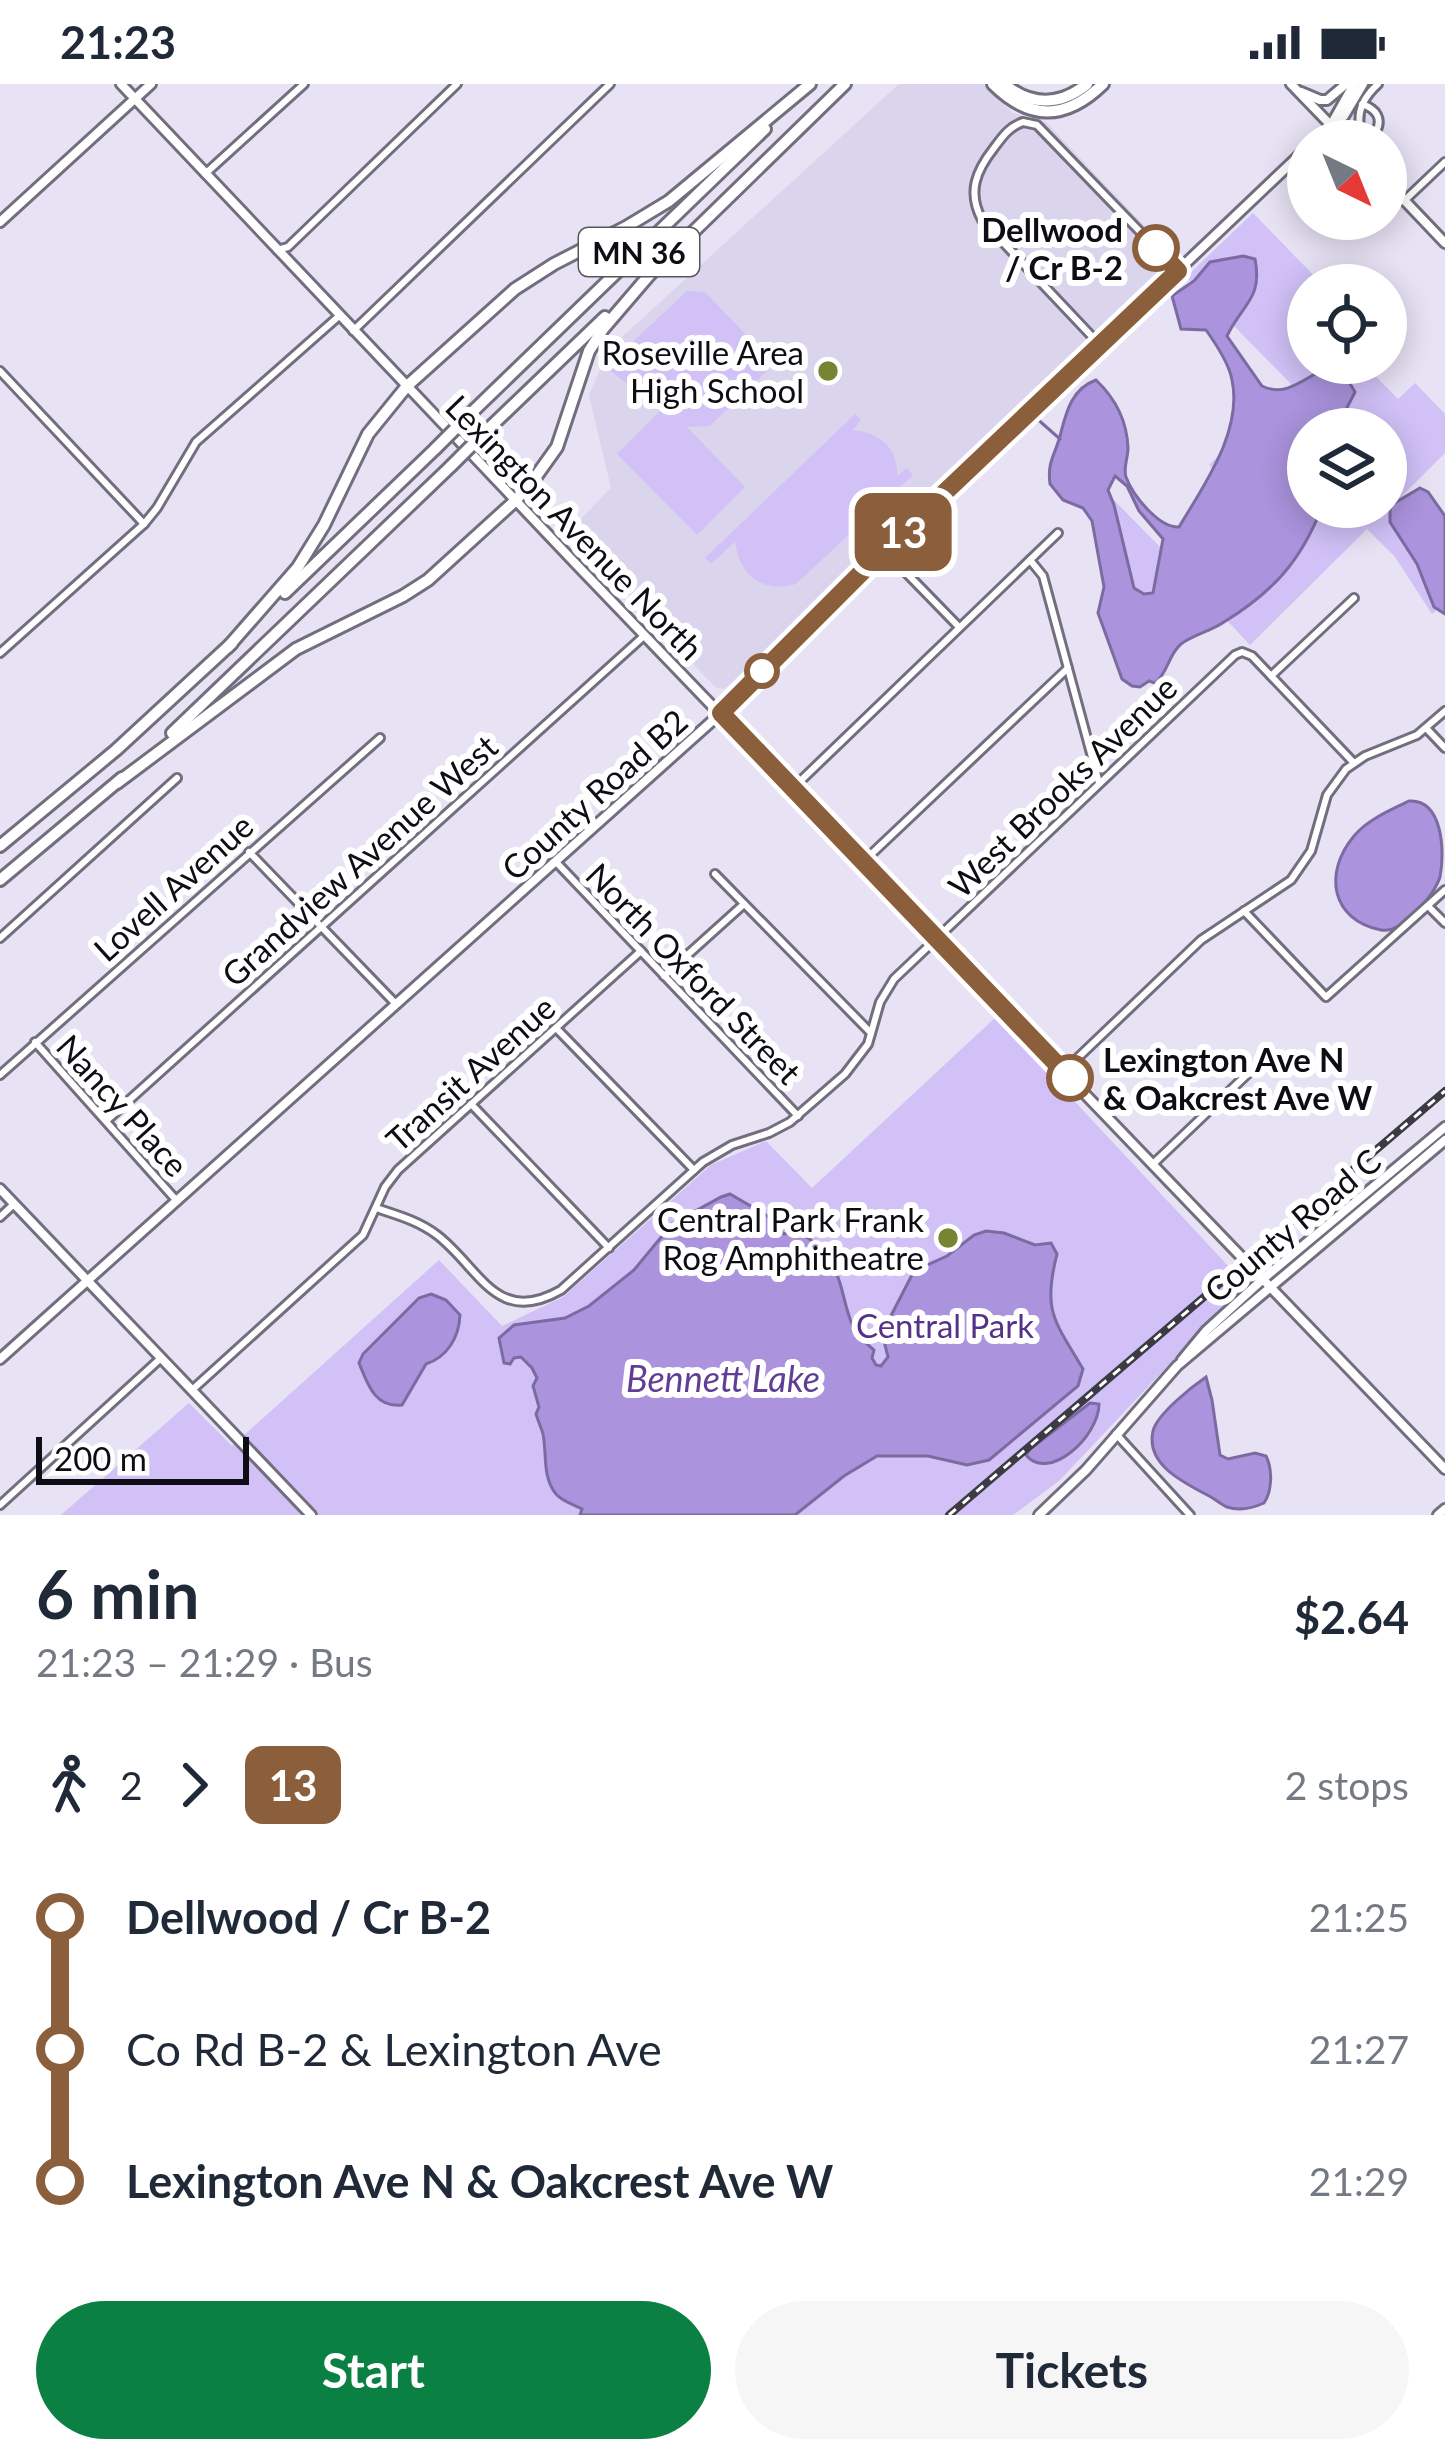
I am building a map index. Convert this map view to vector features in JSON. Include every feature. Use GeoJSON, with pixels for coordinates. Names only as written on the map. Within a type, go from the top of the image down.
{"type":"FeatureCollection","features":[{"type":"Feature","properties":{"kind":"highway"},"geometry":{"type":"LineString","coordinates":[[228,647],[298,567],[368,434],[407,386],[514,289],[669,201],[810,84]]}},
{"type":"Feature","properties":{"kind":"highway","name":"MN 36"},"geometry":{"type":"LineString","coordinates":[[0,846],[105,760],[228,647],[810,84]]}},
{"type":"Feature","properties":{"kind":"highway","name":"MN 36"},"geometry":{"type":"LineString","coordinates":[[0,880],[117,783],[849,84]]}},
{"type":"Feature","properties":{"kind":"highway"},"geometry":{"type":"LineString","coordinates":[[993,84],[1016,103],[1048,112],[1078,104],[1103,84]]}},
{"type":"Feature","properties":{"kind":"highway"},"geometry":{"type":"LineString","coordinates":[[1004,84],[1017,94],[1042,101],[1070,96],[1087,84]]}},
{"type":"Feature","properties":{"kind":"highway"},"geometry":{"type":"LineString","coordinates":[[117,783],[296,649],[417,588],[516,500],[556,447],[589,351],[651,273]]}},
{"type":"Feature","properties":{"kind":"main road","name":"Lexington Avenue North"},"geometry":{"type":"LineString","coordinates":[[121,84],[1445,1469]]}},
{"type":"Feature","properties":{"kind":"main road"},"geometry":{"type":"LineString","coordinates":[[0,222],[151,84]]}},
{"type":"Feature","properties":{"kind":"main road"},"geometry":{"type":"LineString","coordinates":[[1294,87],[1327,100],[1350,84]]}},
{"type":"Feature","properties":{"kind":"main road"},"geometry":{"type":"LineString","coordinates":[[1333,120],[1350,84]]}},
{"type":"Feature","properties":{"kind":"main road"},"geometry":{"type":"LineString","coordinates":[[1338,120],[1363,84]]}},
{"type":"Feature","properties":{"kind":"main road"},"geometry":{"type":"LineString","coordinates":[[1294,87],[1326,120]]}},
{"type":"Feature","properties":{"kind":"main road","name":"County Road B2"},"geometry":{"type":"LineString","coordinates":[[0,1358],[721,713],[884,550],[1287,167]]}},
{"type":"Feature","properties":{"kind":"main road"},"geometry":{"type":"LineString","coordinates":[[1407,202],[1445,243]]}},
{"type":"Feature","properties":{"kind":"main road","name":"County Road C"},"geometry":{"type":"LineString","coordinates":[[1039,1515],[1066,1492],[1207,1331],[1262,1279],[1444,1132]]}},
{"type":"Feature","properties":{"kind":"main road","name":"County Road C"},"geometry":{"type":"LineString","coordinates":[[1178,1366],[1444,1132]]}},
{"type":"Feature","properties":{"kind":"main road"},"geometry":{"type":"LineString","coordinates":[[0,1189],[310,1515]]}},
{"type":"Feature","properties":{"kind":"main road"},"geometry":{"type":"LineString","coordinates":[[1438,1515],[1445,1509]]}},
{"type":"Feature","properties":{"kind":"street"},"geometry":{"type":"LineString","coordinates":[[205,174],[304,84]]}},
{"type":"Feature","properties":{"kind":"street"},"geometry":{"type":"LineString","coordinates":[[277,250],[288,247],[458,84]]}},
{"type":"Feature","properties":{"kind":"street"},"geometry":{"type":"LineString","coordinates":[[353,331],[610,84]]}},
{"type":"Feature","properties":{"kind":"street"},"geometry":{"type":"LineString","coordinates":[[1362,104],[1379,117],[1376,132],[1360,127],[1359,118],[1362,104],[1378,84]]}},
{"type":"Feature","properties":{"kind":"street"},"geometry":{"type":"LineString","coordinates":[[1100,345],[977,210],[977,172],[1009,129],[1023,122],[1037,124],[1178,271]]}},
{"type":"Feature","properties":{"kind":"street"},"geometry":{"type":"LineString","coordinates":[[1407,198],[1445,162]]}},
{"type":"Feature","properties":{"kind":"street"},"geometry":{"type":"LineString","coordinates":[[0,653],[144,524],[196,442],[339,316]]}},
{"type":"Feature","properties":{"kind":"street"},"geometry":{"type":"LineString","coordinates":[[0,371],[144,524]]}},
{"type":"Feature","properties":{"kind":"street"},"geometry":{"type":"LineString","coordinates":[[792,789],[1058,533]]}},
{"type":"Feature","properties":{"kind":"street"},"geometry":{"type":"LineString","coordinates":[[884,550],[959,627]]}},
{"type":"Feature","properties":{"kind":"street"},"geometry":{"type":"LineString","coordinates":[[1030,560],[1043,576],[1099,783]]}},
{"type":"Feature","properties":{"kind":"street"},"geometry":{"type":"LineString","coordinates":[[1354,598],[1271,676],[1354,763]]}},
{"type":"Feature","properties":{"kind":"street","name":"Grandview Avenue West"},"geometry":{"type":"LineString","coordinates":[[106,1121],[645,635]]}},
{"type":"Feature","properties":{"kind":"street","name":"West Brooks Avenue"},"geometry":{"type":"LineString","coordinates":[[376,1208],[433,1232],[497,1295],[532,1302],[551,1295],[694,1170],[723,1149],[769,1133],[798,1116],[854,1066],[889,986],[1234,655],[1252,656],[1271,676]]}},
{"type":"Feature","properties":{"kind":"street"},"geometry":{"type":"LineString","coordinates":[[863,862],[1068,668]]}},
{"type":"Feature","properties":{"kind":"street"},"geometry":{"type":"LineString","coordinates":[[1064,1071],[1187,952],[1299,872],[1311,851],[1327,795],[1339,777],[1354,763],[1407,741],[1445,711]]}},
{"type":"Feature","properties":{"kind":"street"},"geometry":{"type":"LineString","coordinates":[[1426,728],[1445,748]]}},
{"type":"Feature","properties":{"kind":"street","name":"Lovell Avenue"},"geometry":{"type":"LineString","coordinates":[[0,1075],[380,738]]}},
{"type":"Feature","properties":{"kind":"street"},"geometry":{"type":"LineString","coordinates":[[0,938],[177,778]]}},
{"type":"Feature","properties":{"kind":"street"},"geometry":{"type":"LineString","coordinates":[[250,851],[395,1003]]}},
{"type":"Feature","properties":{"kind":"street","name":"North Oxford Street"},"geometry":{"type":"LineString","coordinates":[[556,862],[798,1116]]}},
{"type":"Feature","properties":{"kind":"street"},"geometry":{"type":"LineString","coordinates":[[716,874],[871,1034]]}},
{"type":"Feature","properties":{"kind":"street"},"geometry":{"type":"LineString","coordinates":[[1244,911],[1326,997],[1445,890]]}},
{"type":"Feature","properties":{"kind":"street"},"geometry":{"type":"LineString","coordinates":[[664,976],[744,904]]}},
{"type":"Feature","properties":{"kind":"street"},"geometry":{"type":"LineString","coordinates":[[1428,906],[1445,923]]}},
{"type":"Feature","properties":{"kind":"street","name":"Transit Avenue"},"geometry":{"type":"LineString","coordinates":[[192,1390],[356,1243],[369,1226],[390,1178],[640,951]]}},
{"type":"Feature","properties":{"kind":"street"},"geometry":{"type":"LineString","coordinates":[[556,1028],[694,1170]]}},
{"type":"Feature","properties":{"kind":"street","name":"Nancy Place"},"geometry":{"type":"LineString","coordinates":[[34,1042],[176,1200]]}},
{"type":"Feature","properties":{"kind":"street"},"geometry":{"type":"LineString","coordinates":[[1153,1164],[1259,1063]]}},
{"type":"Feature","properties":{"kind":"street"},"geometry":{"type":"LineString","coordinates":[[471,1104],[609,1248]]}},
{"type":"Feature","properties":{"kind":"street"},"geometry":{"type":"LineString","coordinates":[[0,1217],[14,1204]]}},
{"type":"Feature","properties":{"kind":"street"},"geometry":{"type":"LineString","coordinates":[[0,1505],[161,1358]]}},
{"type":"Feature","properties":{"kind":"street"},"geometry":{"type":"LineString","coordinates":[[1116,1434],[1190,1515]]}},
{"type":"Feature","properties":{"kind":"shaded area","name":"Roseville Area High School"},"geometry":{"type":"Polygon","coordinates":[[[899,84],[983,84],[1013,113],[1046,122],[1175,258],[745,673],[724,689],[715,687],[568,532],[611,488],[589,395],[610,348],[899,84]]]}},
{"type":"Feature","properties":{"kind":"green space"},"geometry":{"type":"Polygon","coordinates":[[[1253,213],[1303,264],[1287,264],[1287,380],[1186,277],[1253,213]]]}},
{"type":"Feature","properties":{"kind":"green space"},"geometry":{"type":"Polygon","coordinates":[[[687,291],[705,292],[774,364],[710,426],[687,427],[745,487],[697,535],[617,454],[664,407],[656,407],[606,367],[687,291]]]}},
{"type":"Feature","properties":{"kind":"green space"},"geometry":{"type":"Polygon","coordinates":[[[1415,383],[1445,414],[1445,453],[1407,491],[1407,408],[1287,408],[1287,528],[1407,528],[1407,515],[1445,602],[1432,614],[1395,557],[1367,529],[1250,645],[1207,599],[1148,653],[1105,491],[1168,555],[1234,490],[1209,465],[1291,384],[1383,384],[1398,399],[1415,383]]]}},
{"type":"Feature","properties":{"kind":"green space"},"geometry":{"type":"Polygon","coordinates":[[[855,414],[861,420],[853,430],[871,434],[891,449],[897,476],[907,468],[913,475],[796,584],[773,586],[755,579],[742,564],[735,542],[711,564],[705,558],[855,414]]]}},
{"type":"Feature","properties":{"kind":"green space","name":"Central Park"},"geometry":{"type":"Polygon","coordinates":[[[996,1017],[1245,1284],[1059,1481],[1013,1515],[61,1515],[189,1403],[232,1446],[439,1260],[502,1326],[563,1297],[711,1165],[766,1141],[812,1188],[996,1017]]]}},
{"type":"Feature","properties":{"kind":"water"},"geometry":{"type":"Polygon","coordinates":[[[1243,256],[1255,259],[1254,293],[1227,336],[1262,386],[1280,390],[1297,384],[1350,384],[1355,392],[1347,408],[1287,408],[1287,528],[1312,528],[1295,559],[1241,611],[1181,644],[1155,683],[1132,686],[1122,679],[1098,613],[1104,587],[1092,521],[1083,508],[1063,500],[1050,484],[1051,464],[1071,403],[1096,380],[1123,419],[1129,485],[1155,517],[1179,527],[1219,457],[1234,399],[1225,360],[1206,330],[1181,329],[1172,296],[1210,262],[1243,256]],[[1115,476],[1108,490],[1134,588],[1153,593],[1163,539],[1139,511],[1127,486],[1115,476]]]}},
{"type":"Feature","properties":{"kind":"water"},"geometry":{"type":"Polygon","coordinates":[[[1420,488],[1428,492],[1445,516],[1445,614],[1434,607],[1417,564],[1394,528],[1407,528],[1407,496],[1420,488]]]}},
{"type":"Feature","properties":{"kind":"water"},"geometry":{"type":"Polygon","coordinates":[[[1409,801],[1420,803],[1435,818],[1441,841],[1440,877],[1416,912],[1398,926],[1381,930],[1364,925],[1342,906],[1337,893],[1338,865],[1359,830],[1409,801]]]}},
{"type":"Feature","properties":{"kind":"water","name":"Bennett Lake"},"geometry":{"type":"Polygon","coordinates":[[[730,1194],[766,1215],[784,1234],[803,1235],[819,1247],[838,1277],[854,1329],[874,1350],[872,1358],[881,1366],[888,1357],[882,1333],[914,1271],[986,1231],[1035,1245],[1051,1243],[1057,1254],[1051,1303],[1083,1369],[1078,1386],[989,1460],[967,1465],[928,1456],[877,1456],[795,1515],[580,1515],[582,1509],[559,1497],[549,1480],[536,1414],[539,1407],[533,1386],[537,1378],[521,1357],[504,1363],[499,1338],[514,1325],[565,1318],[589,1306],[634,1270],[672,1224],[730,1194]]]}},
{"type":"Feature","properties":{"kind":"water"},"geometry":{"type":"Polygon","coordinates":[[[431,1294],[446,1300],[460,1315],[454,1339],[440,1357],[426,1364],[402,1405],[385,1403],[374,1393],[359,1363],[419,1298],[431,1294]]]}},
{"type":"Feature","properties":{"kind":"water"},"geometry":{"type":"Polygon","coordinates":[[[1206,1377],[1220,1455],[1228,1459],[1255,1453],[1266,1456],[1271,1480],[1264,1503],[1227,1507],[1180,1480],[1155,1454],[1156,1424],[1206,1377]]]}},
{"type":"Feature","properties":{"kind":"water"},"geometry":{"type":"Polygon","coordinates":[[[1090,1403],[1099,1404],[1097,1417],[1071,1452],[1047,1463],[1026,1455],[1030,1449],[1090,1403]]]}},
{"type":"Feature","properties":{"kind":"waterway"},"geometry":{"type":"LineString","coordinates":[[1027,418],[1035,417],[1060,439]]}},
{"type":"Feature","properties":{"kind":"railway"},"geometry":{"type":"LineString","coordinates":[[949,1515],[1445,1091]]}},
{"type":"Feature","properties":{"kind":"bus line","name":"13"},"geometry":{"type":"LineString","coordinates":[[1070,1078],[721,713],[884,550],[1178,271],[1156,248]]}},
{"type":"Feature","properties":{"kind":"place","name":"Dellwood / Cr B-2"},"geometry":{"type":"Point","coordinates":[1156,248]}},
{"type":"Feature","properties":{"kind":"place","name":"Roseville Area High School"},"geometry":{"type":"Point","coordinates":[828,371]}},
{"type":"Feature","properties":{"kind":"place","name":"Lexington Ave N & Oakcrest Ave W"},"geometry":{"type":"Point","coordinates":[1070,1078]}},
{"type":"Feature","properties":{"kind":"place","name":"Central Park Frank Rog Amphitheatre"},"geometry":{"type":"Point","coordinates":[948,1238]}}]}
